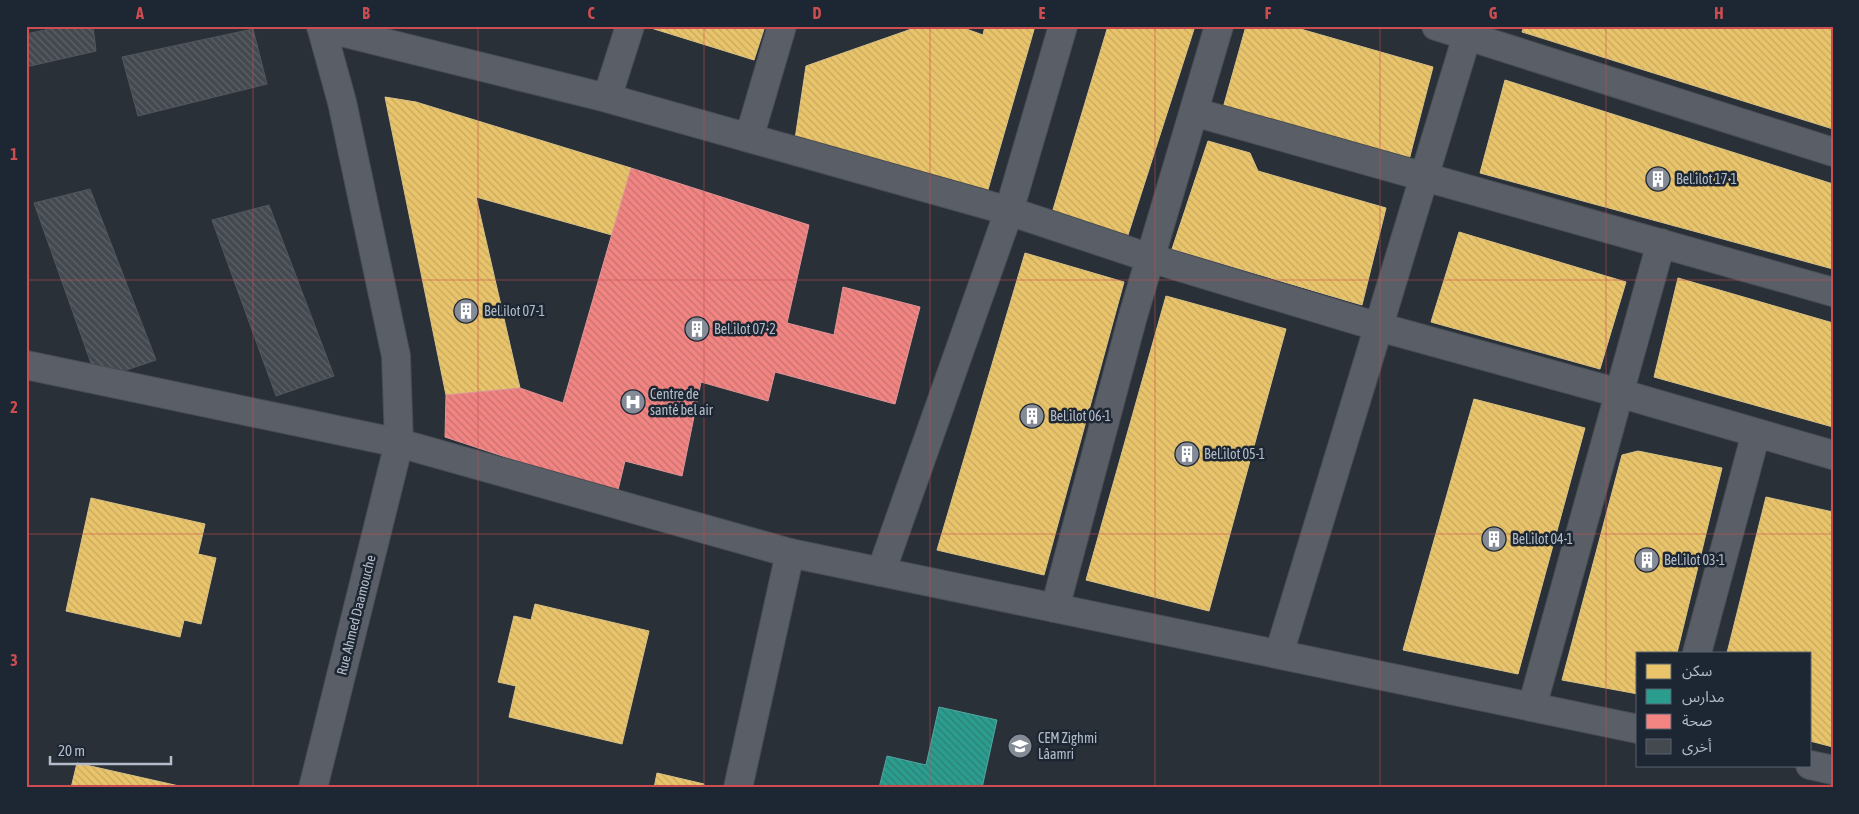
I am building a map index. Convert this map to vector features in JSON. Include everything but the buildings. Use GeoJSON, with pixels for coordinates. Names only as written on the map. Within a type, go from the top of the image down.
{"type":"FeatureCollection","features":[{"type":"Feature","properties":{"kind":"street"},"geometry":{"type":"LineString","coordinates":[[607,98],[630,26]]}},
{"type":"Feature","properties":{"kind":"street"},"geometry":{"type":"LineString","coordinates":[[749,138],[782,26]]}},
{"type":"Feature","properties":{"kind":"street"},"geometry":{"type":"LineString","coordinates":[[881,572],[1009,211],[1063,26]]}},
{"type":"Feature","properties":{"kind":"street"},"geometry":{"type":"LineString","coordinates":[[1055,608],[1150,258],[1219,26]]}},
{"type":"Feature","properties":{"kind":"street"},"geometry":{"type":"LineString","coordinates":[[1436,26],[1469,31],[1833,152]]}},
{"type":"Feature","properties":{"kind":"street"},"geometry":{"type":"LineString","coordinates":[[321,27],[607,98],[1009,211],[1150,258],[1379,327],[1619,393],[1833,455]]}},
{"type":"Feature","properties":{"kind":"street","name":"Rue Ahmed Daamouche"},"geometry":{"type":"LineString","coordinates":[[313,788],[399,443],[396,356],[342,102],[321,27]]}},
{"type":"Feature","properties":{"kind":"street"},"geometry":{"type":"LineString","coordinates":[[1279,654],[1469,31]]}},
{"type":"Feature","properties":{"kind":"street"},"geometry":{"type":"LineString","coordinates":[[1194,112],[1833,292]]}},
{"type":"Feature","properties":{"kind":"street"},"geometry":{"type":"LineString","coordinates":[[1532,707],[1661,242]]}},
{"type":"Feature","properties":{"kind":"street"},"geometry":{"type":"LineString","coordinates":[[26,365],[399,443],[790,553],[1636,729]]}},
{"type":"Feature","properties":{"kind":"street"},"geometry":{"type":"LineString","coordinates":[[1698,652],[1756,433]]}},
{"type":"Feature","properties":{"kind":"street"},"geometry":{"type":"LineString","coordinates":[[738,788],[790,553]]}},
{"type":"Feature","properties":{"kind":"street"},"geometry":{"type":"LineString","coordinates":[[1812,765],[1833,770]]}},
{"type":"Feature","properties":{"kind":"place","name":"Bel.ilot 17-1"},"geometry":{"type":"Point","coordinates":[1658,179]}},
{"type":"Feature","properties":{"kind":"place","name":"Bel.ilot 07-1"},"geometry":{"type":"Point","coordinates":[466,311]}},
{"type":"Feature","properties":{"kind":"place","name":"Bel.ilot 07-2"},"geometry":{"type":"Point","coordinates":[697,329]}},
{"type":"Feature","properties":{"kind":"place","name":"Centre de santé bel air"},"geometry":{"type":"Point","coordinates":[633,402]}},
{"type":"Feature","properties":{"kind":"place","name":"Bel.ilot 06-1"},"geometry":{"type":"Point","coordinates":[1032,416]}},
{"type":"Feature","properties":{"kind":"place","name":"Bel.ilot 05-1"},"geometry":{"type":"Point","coordinates":[1187,454]}},
{"type":"Feature","properties":{"kind":"place","name":"Bel.ilot 04-1"},"geometry":{"type":"Point","coordinates":[1494,539]}},
{"type":"Feature","properties":{"kind":"place","name":"Bel.ilot 03-1"},"geometry":{"type":"Point","coordinates":[1647,560]}},
{"type":"Feature","properties":{"kind":"place","name":"CEM Zighmi Lâamri"},"geometry":{"type":"Point","coordinates":[1020,746]}}]}
